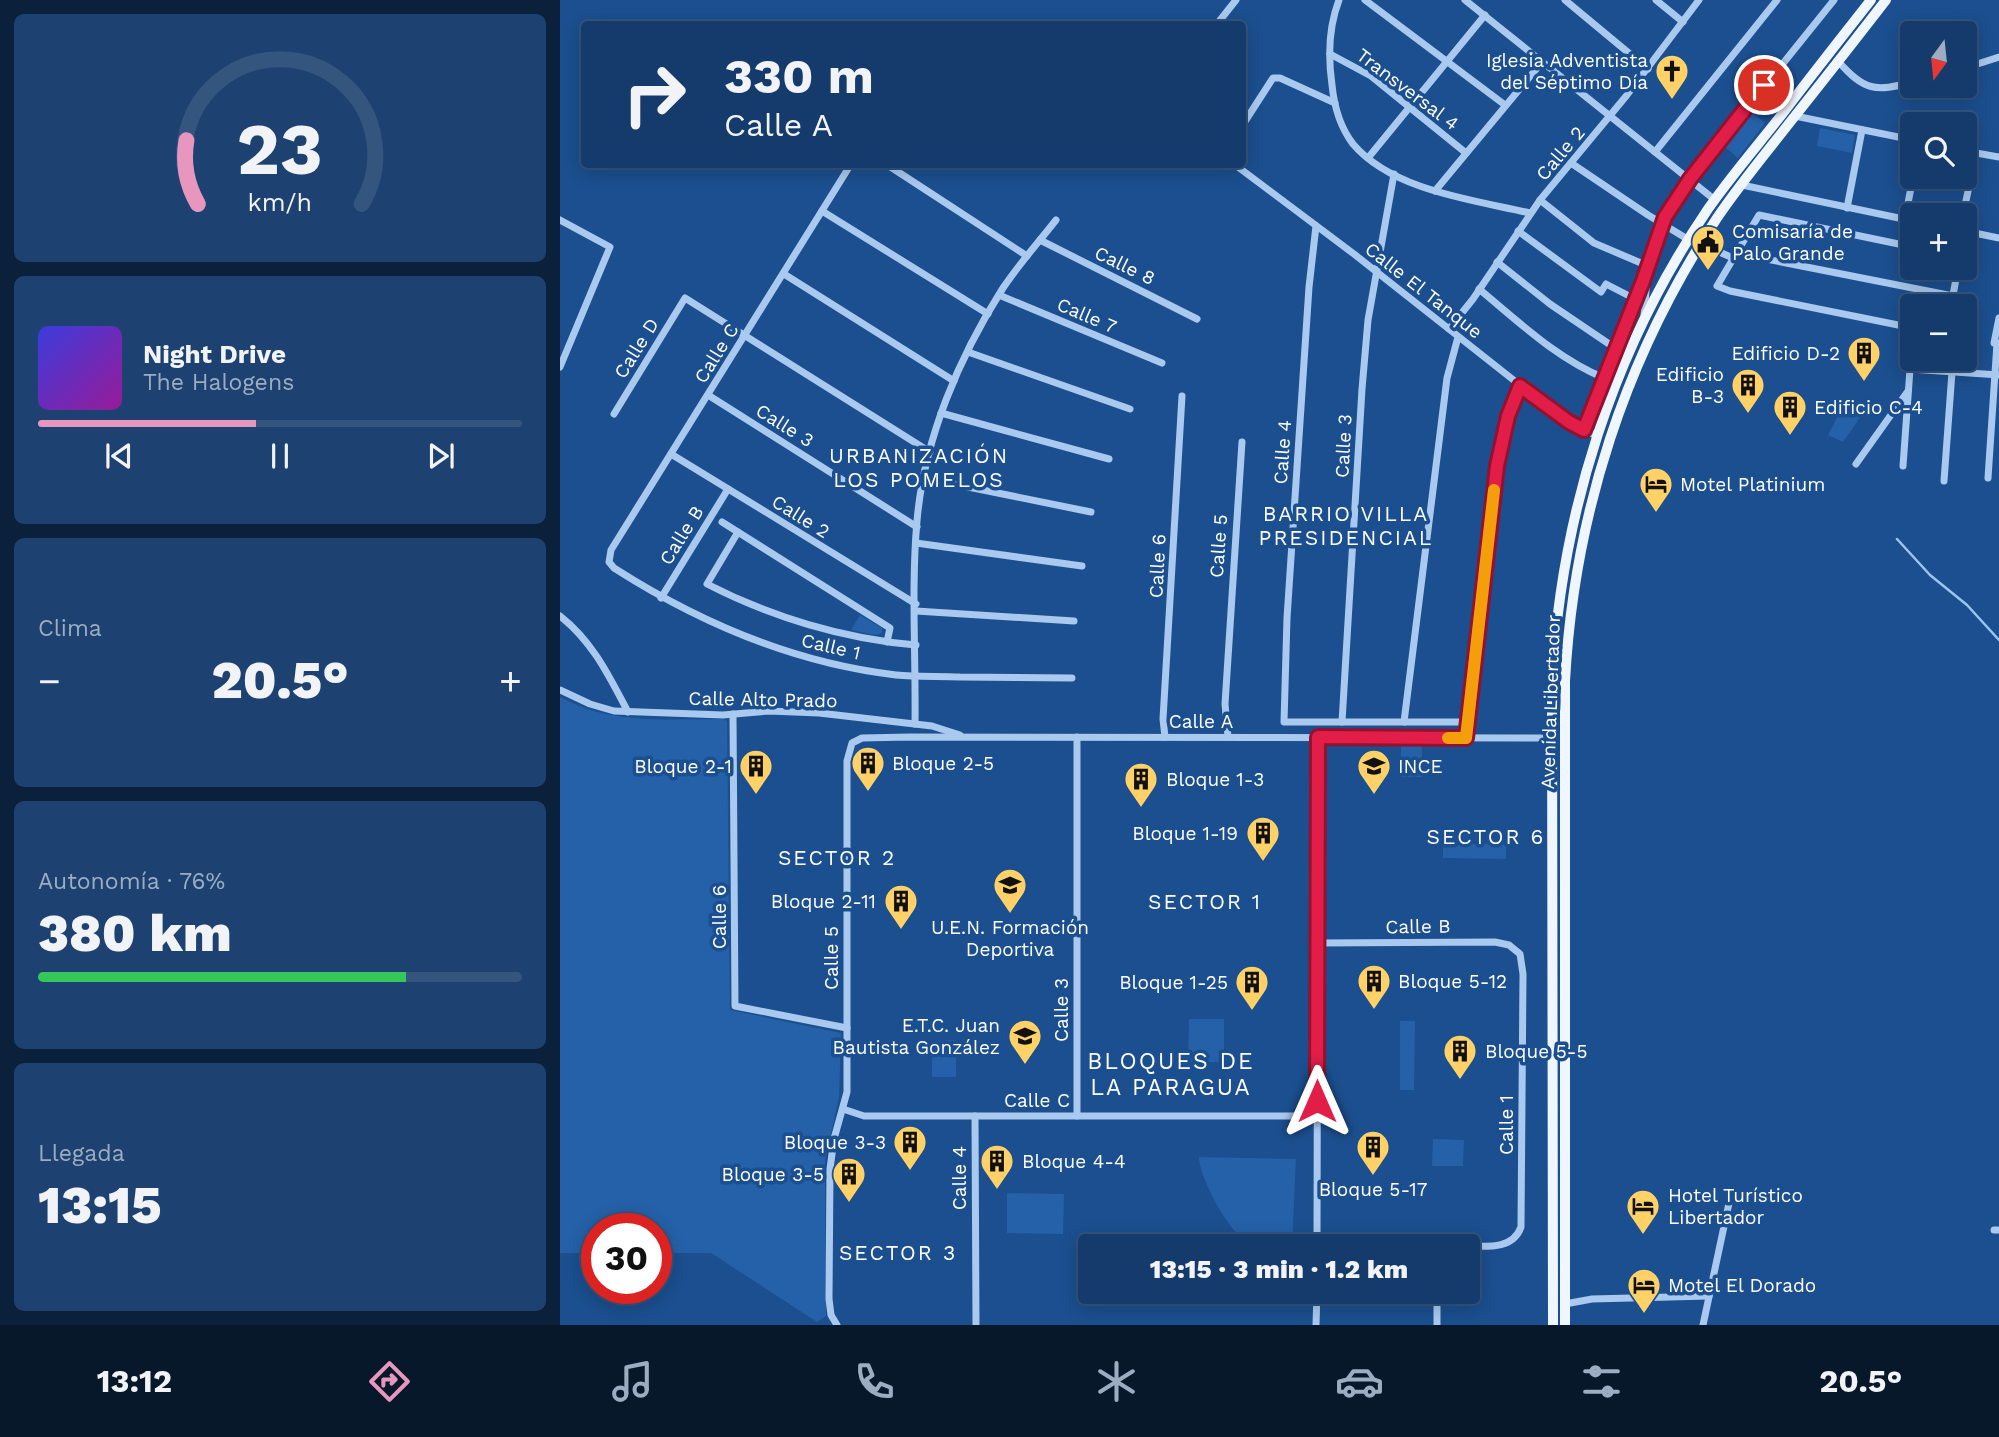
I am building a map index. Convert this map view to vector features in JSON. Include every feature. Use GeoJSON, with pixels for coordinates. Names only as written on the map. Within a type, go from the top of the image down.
{"type":"FeatureCollection","features":[{"type":"Feature","properties":{"kind":"main road","name":"Avenida Libertador"},"geometry":{"type":"LineString","coordinates":[[1553,1325],[1553,659],[1561,591],[1575,515],[1597,436],[1619,376],[1643,321],[1689,240],[1715,200],[1871,0]]}},
{"type":"Feature","properties":{"kind":"main road","name":"Avenida Libertador"},"geometry":{"type":"LineString","coordinates":[[1565,1325],[1565,681],[1570,615],[1584,530],[1598,475],[1624,397],[1645,347],[1700,244],[1742,185],[1886,0]]}},
{"type":"Feature","properties":{"kind":"main road"},"geometry":{"type":"LineString","coordinates":[[1689,240],[1700,244]]}},
{"type":"Feature","properties":{"kind":"main road"},"geometry":{"type":"LineString","coordinates":[[1552,738],[1564,738]]}},
{"type":"Feature","properties":{"kind":"street"},"geometry":{"type":"LineString","coordinates":[[1219,21],[1236,0]]}},
{"type":"Feature","properties":{"kind":"street"},"geometry":{"type":"LineString","coordinates":[[1339,0],[1333,21],[1330,77],[1335,103],[1346,134],[1368,158],[1394,174],[1435,191],[1530,214]]}},
{"type":"Feature","properties":{"kind":"street"},"geometry":{"type":"LineString","coordinates":[[1365,0],[1505,105]]}},
{"type":"Feature","properties":{"kind":"street"},"geometry":{"type":"LineString","coordinates":[[1465,0],[1715,200]]}},
{"type":"Feature","properties":{"kind":"street"},"geometry":{"type":"LineString","coordinates":[[1565,0],[1648,69]]}},
{"type":"Feature","properties":{"kind":"street"},"geometry":{"type":"LineString","coordinates":[[1656,0],[1683,22]]}},
{"type":"Feature","properties":{"kind":"street","name":"Calle 2"},"geometry":{"type":"LineString","coordinates":[[1449,329],[1540,200],[1610,117],[1699,0]]}},
{"type":"Feature","properties":{"kind":"street"},"geometry":{"type":"LineString","coordinates":[[1655,152],[1777,0]]}},
{"type":"Feature","properties":{"kind":"street"},"geometry":{"type":"LineString","coordinates":[[1584,430],[1662,224],[1690,179],[1834,0]]}},
{"type":"Feature","properties":{"kind":"street"},"geometry":{"type":"LineString","coordinates":[[1368,158],[1485,16]]}},
{"type":"Feature","properties":{"kind":"street","name":"Transversal 4"},"geometry":{"type":"LineString","coordinates":[[1330,54],[1361,70],[1466,153]]}},
{"type":"Feature","properties":{"kind":"street"},"geometry":{"type":"LineString","coordinates":[[1978,64],[1999,58]]}},
{"type":"Feature","properties":{"kind":"street"},"geometry":{"type":"LineString","coordinates":[[1838,61],[1856,81],[1885,88],[1900,85]]}},
{"type":"Feature","properties":{"kind":"street"},"geometry":{"type":"LineString","coordinates":[[1435,191],[1542,62]]}},
{"type":"Feature","properties":{"kind":"street"},"geometry":{"type":"LineString","coordinates":[[1246,120],[1273,78],[1280,78],[1335,103]]}},
{"type":"Feature","properties":{"kind":"street"},"geometry":{"type":"LineString","coordinates":[[1795,116],[1900,137]]}},
{"type":"Feature","properties":{"kind":"street"},"geometry":{"type":"LineString","coordinates":[[1847,208],[1862,130]]}},
{"type":"Feature","properties":{"kind":"street"},"geometry":{"type":"LineString","coordinates":[[1977,153],[1999,157]]}},
{"type":"Feature","properties":{"kind":"street"},"geometry":{"type":"LineString","coordinates":[[1572,163],[1689,240]]}},
{"type":"Feature","properties":{"kind":"street","name":"Calle C"},"geometry":{"type":"LineString","coordinates":[[608,558],[849,168]]}},
{"type":"Feature","properties":{"kind":"street"},"geometry":{"type":"LineString","coordinates":[[892,168],[1027,256]]}},
{"type":"Feature","properties":{"kind":"street","name":"Calle El Tanque"},"geometry":{"type":"LineString","coordinates":[[1239,168],[1376,271],[1520,386],[1569,422],[1597,436]]}},
{"type":"Feature","properties":{"kind":"street","name":"Calle 3"},"geometry":{"type":"LineString","coordinates":[[1342,722],[1362,389],[1370,303],[1394,174]]}},
{"type":"Feature","properties":{"kind":"street"},"geometry":{"type":"LineString","coordinates":[[1742,185],[1900,218]]}},
{"type":"Feature","properties":{"kind":"street"},"geometry":{"type":"LineString","coordinates":[[1540,200],[1601,247],[1648,266]]}},
{"type":"Feature","properties":{"kind":"street"},"geometry":{"type":"LineString","coordinates":[[822,211],[988,314]]}},
{"type":"Feature","properties":{"kind":"street"},"geometry":{"type":"LineString","coordinates":[[1900,244],[1759,215],[1717,286],[1900,325]]}},
{"type":"Feature","properties":{"kind":"street"},"geometry":{"type":"LineString","coordinates":[[560,220],[610,247],[560,367]]}},
{"type":"Feature","properties":{"kind":"street"},"geometry":{"type":"LineString","coordinates":[[915,724],[916,543],[930,452],[954,381],[988,314],[1027,256],[1056,220]]}},
{"type":"Feature","properties":{"kind":"street","name":"Calle 4"},"geometry":{"type":"LineString","coordinates":[[1310,722],[1284,722],[1287,618],[1309,287],[1316,226]]}},
{"type":"Feature","properties":{"kind":"street"},"geometry":{"type":"LineString","coordinates":[[1518,231],[1601,292],[1606,284],[1635,299]]}},
{"type":"Feature","properties":{"kind":"street"},"geometry":{"type":"LineString","coordinates":[[1977,233],[1999,238]]}},
{"type":"Feature","properties":{"kind":"street","name":"Calle 8"},"geometry":{"type":"LineString","coordinates":[[1040,240],[1197,319]]}},
{"type":"Feature","properties":{"kind":"street"},"geometry":{"type":"LineString","coordinates":[[1700,244],[1735,256],[1942,294]]}},
{"type":"Feature","properties":{"kind":"street"},"geometry":{"type":"LineString","coordinates":[[1497,262],[1560,312],[1615,348]]}},
{"type":"Feature","properties":{"kind":"street"},"geometry":{"type":"LineString","coordinates":[[1643,321],[1648,266]]}},
{"type":"Feature","properties":{"kind":"street"},"geometry":{"type":"LineString","coordinates":[[784,274],[954,381]]}},
{"type":"Feature","properties":{"kind":"street"},"geometry":{"type":"LineString","coordinates":[[1479,289],[1546,345],[1577,366],[1604,378]]}},
{"type":"Feature","properties":{"kind":"street","name":"Calle 7"},"geometry":{"type":"LineString","coordinates":[[999,295],[1162,363]]}},
{"type":"Feature","properties":{"kind":"street","name":"Calle D"},"geometry":{"type":"LineString","coordinates":[[614,414],[685,298],[745,336]]}},
{"type":"Feature","properties":{"kind":"street"},"geometry":{"type":"LineString","coordinates":[[1988,478],[1999,318]]}},
{"type":"Feature","properties":{"kind":"street"},"geometry":{"type":"LineString","coordinates":[[745,336],[930,452]]}},
{"type":"Feature","properties":{"kind":"street"},"geometry":{"type":"LineString","coordinates":[[1404,722],[1447,378],[1458,337]]}},
{"type":"Feature","properties":{"kind":"street"},"geometry":{"type":"LineString","coordinates":[[968,352],[1130,409]]}},
{"type":"Feature","properties":{"kind":"street"},"geometry":{"type":"LineString","coordinates":[[1903,466],[1910,369],[1997,375]]}},
{"type":"Feature","properties":{"kind":"street"},"geometry":{"type":"LineString","coordinates":[[1944,481],[1952,372]]}},
{"type":"Feature","properties":{"kind":"street"},"geometry":{"type":"LineString","coordinates":[[1466,738],[1497,466],[1508,416],[1520,386]]}},
{"type":"Feature","properties":{"kind":"street"},"geometry":{"type":"LineString","coordinates":[[1856,464],[1909,390]]}},
{"type":"Feature","properties":{"kind":"street","name":"Calle 3"},"geometry":{"type":"LineString","coordinates":[[708,395],[917,527]]}},
{"type":"Feature","properties":{"kind":"street","name":"Calle 6"},"geometry":{"type":"LineString","coordinates":[[1165,737],[1163,719],[1182,396]]}},
{"type":"Feature","properties":{"kind":"street"},"geometry":{"type":"LineString","coordinates":[[942,414],[1109,459]]}},
{"type":"Feature","properties":{"kind":"street","name":"Calle 5"},"geometry":{"type":"LineString","coordinates":[[1228,737],[1225,716],[1226,684],[1242,442]]}},
{"type":"Feature","properties":{"kind":"street","name":"Calle 2"},"geometry":{"type":"LineString","coordinates":[[671,454],[916,607],[1074,621]]}},
{"type":"Feature","properties":{"kind":"street"},"geometry":{"type":"LineString","coordinates":[[924,478],[1091,512]]}},
{"type":"Feature","properties":{"kind":"street","name":"Calle B"},"geometry":{"type":"LineString","coordinates":[[661,597],[728,489]]}},
{"type":"Feature","properties":{"kind":"street"},"geometry":{"type":"LineString","coordinates":[[722,522],[890,628],[887,642]]}},
{"type":"Feature","properties":{"kind":"street"},"geometry":{"type":"LineString","coordinates":[[738,532],[707,584],[737,600],[783,617],[887,642],[916,645]]}},
{"type":"Feature","properties":{"kind":"street"},"geometry":{"type":"LineString","coordinates":[[916,543],[1082,566]]}},
{"type":"Feature","properties":{"kind":"street","name":"Calle 1"},"geometry":{"type":"LineString","coordinates":[[608,558],[614,568],[661,597],[724,629],[787,652],[852,668],[916,676],[1072,678]]}},
{"type":"Feature","properties":{"kind":"street"},"geometry":{"type":"LineString","coordinates":[[560,616],[585,638],[599,657],[628,712]]}},
{"type":"Feature","properties":{"kind":"street","name":"Calle Alto Prado"},"geometry":{"type":"LineString","coordinates":[[560,690],[590,704],[628,712],[820,713],[915,724],[968,737]]}},
{"type":"Feature","properties":{"kind":"street","name":"Calle 6"},"geometry":{"type":"LineString","coordinates":[[733,714],[735,1006],[847,1028]]}},
{"type":"Feature","properties":{"kind":"street"},"geometry":{"type":"LineString","coordinates":[[1317,1234],[1318,943],[1314,737],[1310,722],[1468,722]]}},
{"type":"Feature","properties":{"kind":"street"},"geometry":{"type":"LineString","coordinates":[[1366,722],[1366,737]]}},
{"type":"Feature","properties":{"kind":"street","name":"Calle A"},"geometry":{"type":"LineString","coordinates":[[852,743],[862,738],[968,737],[1552,738]]}},
{"type":"Feature","properties":{"kind":"street","name":"Calle 3"},"geometry":{"type":"LineString","coordinates":[[1077,737],[1077,1115]]}},
{"type":"Feature","properties":{"kind":"street","name":"Calle 5"},"geometry":{"type":"LineString","coordinates":[[837,1325],[831,1315],[829,1298],[830,1170],[834,1139],[847,1092],[847,761],[852,743]]}},
{"type":"Feature","properties":{"kind":"street","name":"Calle B"},"geometry":{"type":"LineString","coordinates":[[1318,943],[1495,942],[1517,950]]}},
{"type":"Feature","properties":{"kind":"street","name":"Calle 1"},"geometry":{"type":"LineString","coordinates":[[1480,1245],[1506,1244],[1517,1235],[1521,1227],[1523,974],[1522,958],[1517,950]]}},
{"type":"Feature","properties":{"kind":"street","name":"Calle C"},"geometry":{"type":"LineString","coordinates":[[843,1109],[864,1115],[1317,1116]]}},
{"type":"Feature","properties":{"kind":"street","name":"Calle 4"},"geometry":{"type":"LineString","coordinates":[[975,1115],[976,1325]]}},
{"type":"Feature","properties":{"kind":"street"},"geometry":{"type":"LineString","coordinates":[[1703,1325],[1728,1203]]}},
{"type":"Feature","properties":{"kind":"street"},"geometry":{"type":"LineString","coordinates":[[1565,1304],[1592,1300],[1709,1296]]}},
{"type":"Feature","properties":{"kind":"street"},"geometry":{"type":"LineString","coordinates":[[1317,1304],[1317,1325]]}},
{"type":"Feature","properties":{"kind":"street"},"geometry":{"type":"LineString","coordinates":[[1437,1304],[1437,1325]]}},
{"type":"Feature","properties":{"kind":"shaded area"},"geometry":{"type":"Polygon","coordinates":[[[1752,112],[1765,123],[1738,158],[1725,147],[1752,112]]]}},
{"type":"Feature","properties":{"kind":"shaded area"},"geometry":{"type":"Polygon","coordinates":[[[1820,128],[1855,135],[1852,153],[1817,146],[1820,128]]]}},
{"type":"Feature","properties":{"kind":"shaded area"},"geometry":{"type":"Polygon","coordinates":[[[1847,398],[1866,409],[1843,442],[1828,435],[1847,398]]]}},
{"type":"Feature","properties":{"kind":"shaded area"},"geometry":{"type":"Polygon","coordinates":[[[860,615],[882,628],[882,633],[875,635],[851,630],[860,615]]]}},
{"type":"Feature","properties":{"kind":"shaded area"},"geometry":{"type":"Polygon","coordinates":[[[560,697],[579,706],[619,716],[723,719],[727,721],[730,1010],[841,1033],[839,1097],[825,1161],[826,1316],[817,1322],[711,1253],[672,1253],[672,1213],[581,1213],[581,1253],[560,1253],[560,697]]]}},
{"type":"Feature","properties":{"kind":"shaded area"},"geometry":{"type":"Polygon","coordinates":[[[1401,746],[1422,746],[1422,777],[1401,777],[1401,746]]]}},
{"type":"Feature","properties":{"kind":"shaded area"},"geometry":{"type":"Polygon","coordinates":[[[1443,844],[1506,844],[1506,859],[1443,858],[1443,844]]]}},
{"type":"Feature","properties":{"kind":"shaded area"},"geometry":{"type":"Polygon","coordinates":[[[1189,1019],[1224,1019],[1224,1062],[1188,1062],[1189,1019]]]}},
{"type":"Feature","properties":{"kind":"shaded area"},"geometry":{"type":"Polygon","coordinates":[[[1400,1021],[1415,1021],[1414,1090],[1400,1090],[1400,1021]]]}},
{"type":"Feature","properties":{"kind":"shaded area"},"geometry":{"type":"Polygon","coordinates":[[[956,1040],[956,1077],[932,1077],[932,1041],[956,1040]]]}},
{"type":"Feature","properties":{"kind":"shaded area"},"geometry":{"type":"Polygon","coordinates":[[[1433,1139],[1464,1140],[1463,1166],[1432,1166],[1433,1139]]]}},
{"type":"Feature","properties":{"kind":"shaded area"},"geometry":{"type":"Polygon","coordinates":[[[1199,1157],[1296,1159],[1293,1234],[1238,1234],[1218,1207],[1200,1167],[1199,1157]]]}},
{"type":"Feature","properties":{"kind":"shaded area"},"geometry":{"type":"Polygon","coordinates":[[[1007,1193],[1064,1194],[1063,1234],[1007,1233],[1007,1193]]]}},
{"type":"Feature","properties":{"kind":"waterway"},"geometry":{"type":"LineString","coordinates":[[1897,539],[1930,575],[1967,605],[1999,640]]}},
{"type":"Feature","properties":{"kind":"slow traffic"},"geometry":{"type":"LineString","coordinates":[[1448,738],[1466,738],[1494,490]]}},
{"type":"Feature","properties":{"kind":"place","name":"Iglesia Adventista del Séptimo Día"},"geometry":{"type":"Point","coordinates":[1672,101]}},
{"type":"Feature","properties":{"kind":"place","name":"Comisaría de Palo Grande"},"geometry":{"type":"Point","coordinates":[1708,272]}},
{"type":"Feature","properties":{"kind":"place","name":"Edificio D-2"},"geometry":{"type":"Point","coordinates":[1864,383]}},
{"type":"Feature","properties":{"kind":"place","name":"Edificio B-3"},"geometry":{"type":"Point","coordinates":[1748,415]}},
{"type":"Feature","properties":{"kind":"place","name":"Edificio C-4"},"geometry":{"type":"Point","coordinates":[1790,437]}},
{"type":"Feature","properties":{"kind":"place","name":"Motel Platinium"},"geometry":{"type":"Point","coordinates":[1656,514]}},
{"type":"Feature","properties":{"kind":"place","name":"Bloque 2-5"},"geometry":{"type":"Point","coordinates":[868,793]}},
{"type":"Feature","properties":{"kind":"place","name":"Bloque 2-1"},"geometry":{"type":"Point","coordinates":[756,796]}},
{"type":"Feature","properties":{"kind":"place","name":"INCE"},"geometry":{"type":"Point","coordinates":[1374,796]}},
{"type":"Feature","properties":{"kind":"place","name":"Bloque 1-3"},"geometry":{"type":"Point","coordinates":[1141,809]}},
{"type":"Feature","properties":{"kind":"place","name":"Bloque 1-19"},"geometry":{"type":"Point","coordinates":[1263,863]}},
{"type":"Feature","properties":{"kind":"place","name":"U.E.N. Formación Deportiva"},"geometry":{"type":"Point","coordinates":[1010,915]}},
{"type":"Feature","properties":{"kind":"place","name":"Bloque 2-11"},"geometry":{"type":"Point","coordinates":[901,931]}},
{"type":"Feature","properties":{"kind":"place","name":"Bloque 5-12"},"geometry":{"type":"Point","coordinates":[1374,1011]}},
{"type":"Feature","properties":{"kind":"place","name":"Bloque 1-25"},"geometry":{"type":"Point","coordinates":[1252,1012]}},
{"type":"Feature","properties":{"kind":"place","name":"E.T.C. Juan Bautista González"},"geometry":{"type":"Point","coordinates":[1025,1066]}},
{"type":"Feature","properties":{"kind":"place","name":"Bloque 5-5"},"geometry":{"type":"Point","coordinates":[1460,1081]}},
{"type":"Feature","properties":{"kind":"place","name":"Bloque 3-3"},"geometry":{"type":"Point","coordinates":[910,1172]}},
{"type":"Feature","properties":{"kind":"place","name":"Bloque 5-17"},"geometry":{"type":"Point","coordinates":[1373,1177]}},
{"type":"Feature","properties":{"kind":"place","name":"Bloque 4-4"},"geometry":{"type":"Point","coordinates":[997,1191]}},
{"type":"Feature","properties":{"kind":"place","name":"Bloque 3-5"},"geometry":{"type":"Point","coordinates":[849,1204]}},
{"type":"Feature","properties":{"kind":"place","name":"Hotel Turístico Libertador"},"geometry":{"type":"Point","coordinates":[1643,1236]}},
{"type":"Feature","properties":{"kind":"place","name":"Motel El Dorado"},"geometry":{"type":"Point","coordinates":[1644,1315]}},
{"type":"Feature","properties":{"kind":"district","name":"URBANIZACIÓN LOS POMELOS"},"geometry":{"type":"Point","coordinates":[919,468]}},
{"type":"Feature","properties":{"kind":"district","name":"BARRIO VILLA PRESIDENCIAL"},"geometry":{"type":"Point","coordinates":[1346,526]}},
{"type":"Feature","properties":{"kind":"district","name":"SECTOR 6"},"geometry":{"type":"Point","coordinates":[1486,837]}},
{"type":"Feature","properties":{"kind":"district","name":"SECTOR 2"},"geometry":{"type":"Point","coordinates":[837,858]}},
{"type":"Feature","properties":{"kind":"district","name":"SECTOR 1"},"geometry":{"type":"Point","coordinates":[1205,902]}},
{"type":"Feature","properties":{"kind":"district","name":"BLOQUES DE LA PARAGUA"},"geometry":{"type":"Point","coordinates":[1171,1074]}},
{"type":"Feature","properties":{"kind":"district","name":"SECTOR 3"},"geometry":{"type":"Point","coordinates":[898,1253]}},
{"type":"Feature","properties":{"kind":"route"},"geometry":{"type":"LineString","coordinates":[[1317,1101],[1318,737],[1466,738],[1497,466],[1508,416],[1520,386],[1554,412],[1584,430],[1643,281],[1665,217],[1690,179],[1764,85]]}}]}
